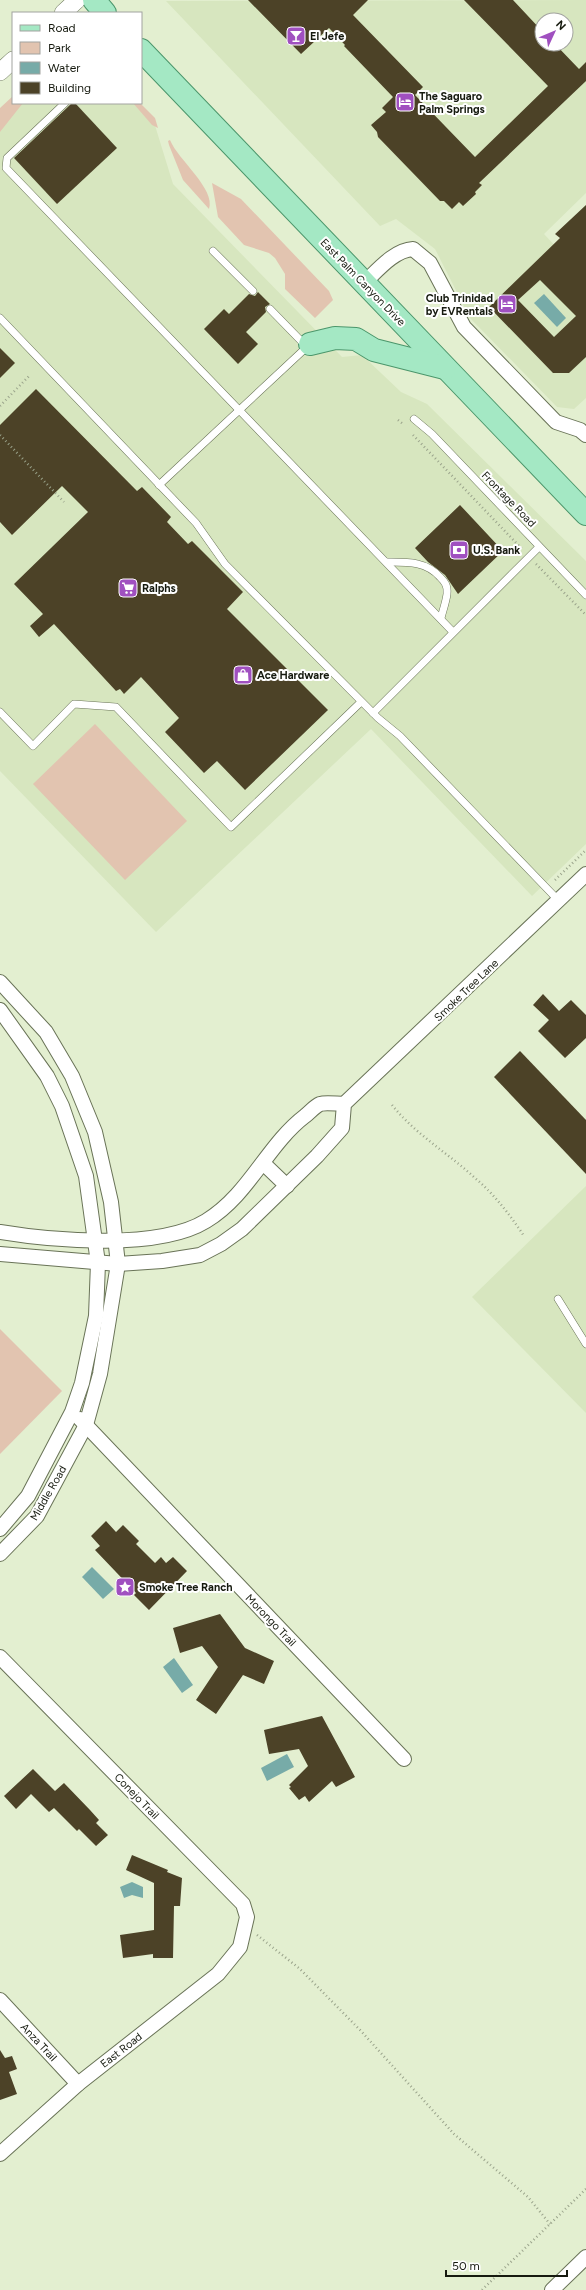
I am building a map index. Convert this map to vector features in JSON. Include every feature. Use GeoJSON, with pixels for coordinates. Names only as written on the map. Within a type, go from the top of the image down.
{"type":"FeatureCollection","features":[{"type":"Feature","properties":{"kind":"main road"},"geometry":{"type":"LineString","coordinates":[[94,0],[104,12]]}},
{"type":"Feature","properties":{"kind":"main road","name":"East Palm Canyon Drive"},"geometry":{"type":"LineString","coordinates":[[142,51],[586,514]]}},
{"type":"Feature","properties":{"kind":"main road"},"geometry":{"type":"LineString","coordinates":[[308,346],[335,338],[356,339],[374,350],[445,368]]}},
{"type":"Feature","properties":{"kind":"street"},"geometry":{"type":"LineString","coordinates":[[64,12],[77,0]]}},
{"type":"Feature","properties":{"kind":"street"},"geometry":{"type":"LineString","coordinates":[[0,72],[12,61]]}},
{"type":"Feature","properties":{"kind":"street"},"geometry":{"type":"LineString","coordinates":[[364,283],[395,256],[406,249],[413,249],[430,263],[464,327],[556,422],[584,429]]}},
{"type":"Feature","properties":{"kind":"street","name":"Smoke Tree Lane"},"geometry":{"type":"LineString","coordinates":[[344,1104],[586,874]]}},
{"type":"Feature","properties":{"kind":"street"},"geometry":{"type":"LineString","coordinates":[[0,1011],[4,985]]}},
{"type":"Feature","properties":{"kind":"street","name":"Middle Road"},"geometry":{"type":"LineString","coordinates":[[0,1554],[36,1516],[86,1425],[100,1374],[118,1264],[110,1202],[95,1132],[72,1076],[46,1032],[4,985]]}},
{"type":"Feature","properties":{"kind":"street","name":"Middle Road"},"geometry":{"type":"LineString","coordinates":[[0,1011],[47,1076],[62,1106],[86,1176],[98,1263],[96,1316],[82,1383],[72,1412],[28,1496],[0,1529]]}},
{"type":"Feature","properties":{"kind":"street"},"geometry":{"type":"LineString","coordinates":[[0,1232],[96,1240],[147,1238],[185,1232],[206,1221],[227,1206],[292,1126],[320,1104],[344,1104],[342,1128],[287,1186],[242,1229],[221,1244],[200,1255],[162,1262],[118,1264],[0,1254]]}},
{"type":"Feature","properties":{"kind":"street"},"geometry":{"type":"LineString","coordinates":[[263,1163],[287,1186]]}},
{"type":"Feature","properties":{"kind":"street","name":"Morongo Trail"},"geometry":{"type":"LineString","coordinates":[[72,1412],[404,1759]]}},
{"type":"Feature","properties":{"kind":"street","name":"Conejo Trail"},"geometry":{"type":"LineString","coordinates":[[0,1657],[243,1904],[246,1917],[240,1946]]}},
{"type":"Feature","properties":{"kind":"street","name":"East Road"},"geometry":{"type":"LineString","coordinates":[[0,2154],[78,2084],[218,1974],[240,1946]]}},
{"type":"Feature","properties":{"kind":"street","name":"Anza Trail"},"geometry":{"type":"LineString","coordinates":[[0,2000],[78,2084]]}},
{"type":"Feature","properties":{"kind":"street"},"geometry":{"type":"LineString","coordinates":[[552,2290],[586,2257]]}},
{"type":"Feature","properties":{"kind":"lane"},"geometry":{"type":"LineString","coordinates":[[64,104],[7,158],[6,168],[453,632]]}},
{"type":"Feature","properties":{"kind":"lane"},"geometry":{"type":"LineString","coordinates":[[213,251],[252,291]]}},
{"type":"Feature","properties":{"kind":"lane"},"geometry":{"type":"LineString","coordinates":[[159,485],[308,346],[270,309]]}},
{"type":"Feature","properties":{"kind":"lane"},"geometry":{"type":"LineString","coordinates":[[0,318],[196,523],[226,564],[372,713],[400,736],[559,901]]}},
{"type":"Feature","properties":{"kind":"lane","name":"Frontage Road"},"geometry":{"type":"LineString","coordinates":[[414,419],[432,434],[586,595]]}},
{"type":"Feature","properties":{"kind":"lane"},"geometry":{"type":"LineString","coordinates":[[372,713],[539,547]]}},
{"type":"Feature","properties":{"kind":"lane"},"geometry":{"type":"LineString","coordinates":[[387,562],[410,562],[425,566],[436,572],[446,584],[447,593],[441,618]]}},
{"type":"Feature","properties":{"kind":"lane"},"geometry":{"type":"LineString","coordinates":[[0,712],[33,746],[74,704],[116,708],[231,827],[361,702]]}},
{"type":"Feature","properties":{"kind":"lane"},"geometry":{"type":"LineString","coordinates":[[558,1299],[586,1344]]}},
{"type":"Feature","properties":{"kind":"path"},"geometry":{"type":"LineString","coordinates":[[0,406],[30,375]]}},
{"type":"Feature","properties":{"kind":"path"},"geometry":{"type":"LineString","coordinates":[[398,420],[404,426]]}},
{"type":"Feature","properties":{"kind":"path"},"geometry":{"type":"LineString","coordinates":[[409,430],[586,615]]}},
{"type":"Feature","properties":{"kind":"path"},"geometry":{"type":"LineString","coordinates":[[0,435],[64,502]]}},
{"type":"Feature","properties":{"kind":"path"},"geometry":{"type":"LineString","coordinates":[[547,888],[586,850]]}},
{"type":"Feature","properties":{"kind":"path"},"geometry":{"type":"LineString","coordinates":[[392,1105],[406,1123],[475,1177],[499,1201],[524,1236]]}},
{"type":"Feature","properties":{"kind":"path"},"geometry":{"type":"LineString","coordinates":[[244,1929],[256,1934],[300,1969],[361,2031],[454,2134],[528,2197],[550,2224]]}},
{"type":"Feature","properties":{"kind":"path"},"geometry":{"type":"LineString","coordinates":[[482,2290],[586,2189]]}},
{"type":"Feature","properties":{"kind":"shaded area"},"geometry":{"type":"Polygon","coordinates":[[[586,0],[586,193],[544,234],[586,279],[586,398],[574,409],[557,407],[470,318],[435,249],[396,219],[380,226],[166,1],[586,0]]]}},
{"type":"Feature","properties":{"kind":"shaded area"},"geometry":{"type":"Polygon","coordinates":[[[12,104],[139,104],[153,119],[173,184],[342,357],[362,355],[401,392],[427,404],[586,561],[586,844],[532,896],[371,729],[156,932],[0,771],[0,112],[12,104]]]}},
{"type":"Feature","properties":{"kind":"shaded area"},"geometry":{"type":"Polygon","coordinates":[[[586,1186],[586,1413],[472,1297],[586,1186]]]}},
{"type":"Feature","properties":{"kind":"green space"},"geometry":{"type":"Polygon","coordinates":[[[12,97],[12,104],[22,104],[0,132],[0,108],[12,97]]]}},
{"type":"Feature","properties":{"kind":"green space"},"geometry":{"type":"Polygon","coordinates":[[[134,104],[141,104],[155,118],[158,128],[152,125],[134,104]]]}},
{"type":"Feature","properties":{"kind":"green space"},"geometry":{"type":"Polygon","coordinates":[[[170,140],[174,148],[202,184],[210,201],[209,209],[183,180],[169,145],[168,141],[170,140]]]}},
{"type":"Feature","properties":{"kind":"green space"},"geometry":{"type":"Polygon","coordinates":[[[212,183],[241,199],[329,291],[333,300],[315,318],[285,289],[285,274],[275,258],[269,253],[244,245],[218,217],[212,183]]]}},
{"type":"Feature","properties":{"kind":"green space"},"geometry":{"type":"Polygon","coordinates":[[[95,724],[187,821],[125,880],[33,784],[95,724]]]}},
{"type":"Feature","properties":{"kind":"green space"},"geometry":{"type":"Polygon","coordinates":[[[0,1329],[62,1391],[0,1454],[0,1329]]]}},
{"type":"Feature","properties":{"kind":"water"},"geometry":{"type":"Polygon","coordinates":[[[544,294],[566,318],[557,327],[534,303],[544,294]]]}},
{"type":"Feature","properties":{"kind":"water"},"geometry":{"type":"Polygon","coordinates":[[[92,1567],[114,1589],[103,1599],[82,1577],[92,1567]]]}},
{"type":"Feature","properties":{"kind":"water"},"geometry":{"type":"Polygon","coordinates":[[[174,1658],[193,1685],[182,1693],[163,1667],[174,1658]]]}},
{"type":"Feature","properties":{"kind":"water"},"geometry":{"type":"Polygon","coordinates":[[[287,1754],[294,1767],[267,1781],[261,1768],[287,1754]]]}},
{"type":"Feature","properties":{"kind":"water"},"geometry":{"type":"Polygon","coordinates":[[[132,1882],[143,1887],[143,1898],[132,1895],[124,1898],[120,1887],[132,1882]]]}},
{"type":"Feature","properties":{"kind":"building","name":"The Saguaro Palm Springs"},"geometry":{"type":"Polygon","coordinates":[[[248,0],[368,0],[353,15],[423,87],[415,95],[475,157],[548,86],[464,0],[513,0],[534,22],[534,52],[563,52],[579,69],[586,62],[586,81],[479,183],[482,185],[475,192],[476,194],[463,206],[459,202],[452,209],[444,201],[440,201],[378,137],[377,132],[371,125],[386,112],[382,108],[393,97],[344,46],[345,45],[329,28],[301,54],[248,0]]]}},
{"type":"Feature","properties":{"kind":"building"},"geometry":{"type":"Polygon","coordinates":[[[71,104],[76,104],[117,148],[57,204],[14,158],[71,104]]]}},
{"type":"Feature","properties":{"kind":"building"},"geometry":{"type":"Polygon","coordinates":[[[586,205],[586,357],[569,373],[553,373],[489,307],[560,238],[555,234],[586,205]],[[540,280],[518,300],[554,337],[576,316],[540,280]]]}},
{"type":"Feature","properties":{"kind":"building"},"geometry":{"type":"Polygon","coordinates":[[[258,292],[270,304],[265,307],[266,312],[246,332],[258,344],[238,364],[204,329],[224,309],[229,314],[249,294],[255,296],[258,292]]]}},
{"type":"Feature","properties":{"kind":"building"},"geometry":{"type":"Polygon","coordinates":[[[0,348],[15,363],[0,378],[0,348]]]}},
{"type":"Feature","properties":{"kind":"building"},"geometry":{"type":"Polygon","coordinates":[[[36,389],[137,491],[142,487],[171,517],[167,522],[188,544],[192,541],[243,592],[227,609],[328,710],[245,790],[217,761],[204,773],[165,732],[179,718],[141,677],[124,694],[120,689],[116,691],[54,624],[39,637],[30,626],[43,614],[14,584],[88,512],[62,486],[12,535],[0,522],[0,425],[36,389]]]}},
{"type":"Feature","properties":{"kind":"building","name":"U.S. Bank"},"geometry":{"type":"Polygon","coordinates":[[[460,505],[503,551],[458,594],[445,575],[428,562],[415,548],[460,505]]]}},
{"type":"Feature","properties":{"kind":"building"},"geometry":{"type":"Polygon","coordinates":[[[543,994],[559,1011],[571,1000],[586,1015],[586,1038],[565,1058],[538,1031],[549,1020],[533,1005],[543,994]]]}},
{"type":"Feature","properties":{"kind":"building"},"geometry":{"type":"Polygon","coordinates":[[[520,1051],[586,1120],[586,1174],[494,1077],[520,1051]]]}},
{"type":"Feature","properties":{"kind":"building"},"geometry":{"type":"Polygon","coordinates":[[[106,1521],[116,1532],[123,1525],[139,1541],[136,1544],[155,1563],[161,1557],[166,1563],[173,1557],[187,1571],[149,1610],[134,1595],[136,1593],[95,1550],[100,1546],[91,1536],[106,1521]]]}},
{"type":"Feature","properties":{"kind":"building"},"geometry":{"type":"Polygon","coordinates":[[[220,1614],[245,1648],[274,1661],[264,1684],[243,1675],[216,1714],[196,1700],[218,1667],[202,1646],[180,1653],[173,1628],[220,1614]]]}},
{"type":"Feature","properties":{"kind":"building"},"geometry":{"type":"Polygon","coordinates":[[[322,1716],[355,1777],[336,1787],[332,1781],[309,1802],[305,1796],[299,1800],[289,1788],[291,1787],[289,1785],[308,1766],[299,1749],[269,1754],[264,1730],[322,1716]]]}},
{"type":"Feature","properties":{"kind":"building"},"geometry":{"type":"Polygon","coordinates":[[[33,1769],[55,1791],[64,1783],[99,1820],[96,1823],[108,1835],[96,1846],[79,1829],[77,1831],[54,1808],[49,1812],[31,1794],[16,1809],[4,1796],[33,1769]]]}},
{"type":"Feature","properties":{"kind":"building"},"geometry":{"type":"Polygon","coordinates":[[[132,1855],[168,1870],[167,1872],[182,1878],[180,1906],[174,1906],[173,1958],[153,1958],[153,1954],[123,1958],[120,1935],[154,1930],[154,1883],[126,1870],[132,1855]]]}},
{"type":"Feature","properties":{"kind":"building"},"geometry":{"type":"Polygon","coordinates":[[[0,2050],[5,2058],[12,2056],[17,2069],[9,2072],[17,2094],[0,2100],[0,2050]]]}},
{"type":"Feature","properties":{"kind":"place","name":"El Jefe"},"geometry":{"type":"Point","coordinates":[296,36]}},
{"type":"Feature","properties":{"kind":"place","name":"The Saguaro Palm Springs"},"geometry":{"type":"Point","coordinates":[405,102]}},
{"type":"Feature","properties":{"kind":"place","name":"Club Trinidad by EVRentals"},"geometry":{"type":"Point","coordinates":[507,304]}},
{"type":"Feature","properties":{"kind":"place","name":"U.S. Bank"},"geometry":{"type":"Point","coordinates":[459,550]}},
{"type":"Feature","properties":{"kind":"place","name":"Ralphs"},"geometry":{"type":"Point","coordinates":[128,588]}},
{"type":"Feature","properties":{"kind":"place","name":"Ace Hardware"},"geometry":{"type":"Point","coordinates":[243,675]}},
{"type":"Feature","properties":{"kind":"place","name":"Smoke Tree Ranch"},"geometry":{"type":"Point","coordinates":[125,1587]}}]}
